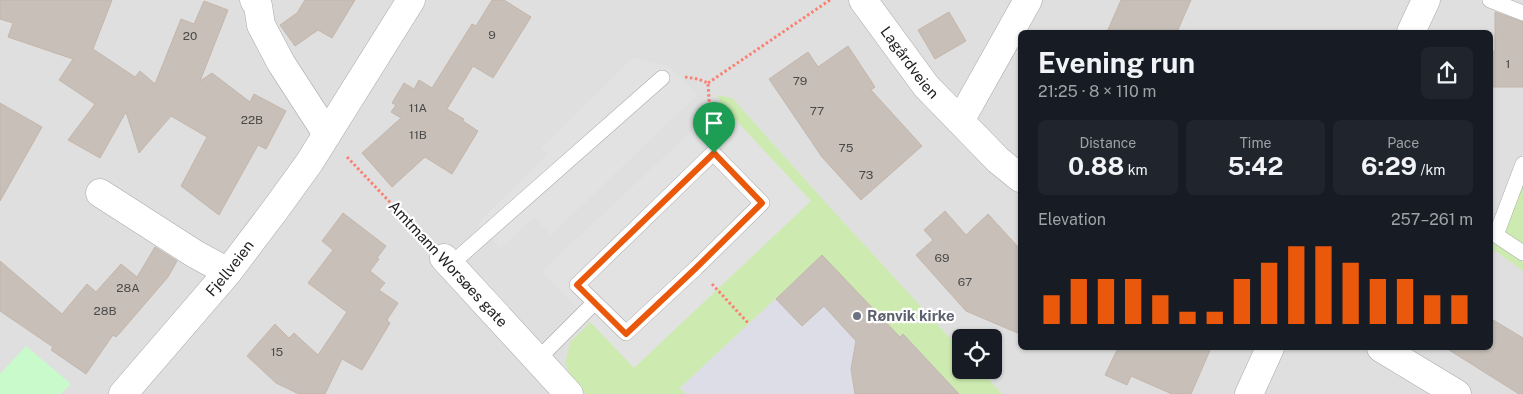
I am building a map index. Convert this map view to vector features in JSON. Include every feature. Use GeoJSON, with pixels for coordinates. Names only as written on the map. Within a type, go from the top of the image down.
{"type":"FeatureCollection","features":[{"type":"Feature","properties":{"kind":"street"},"geometry":{"type":"LineString","coordinates":[[254,0],[258,6],[261,24],[280,63],[327,134]]}},
{"type":"Feature","properties":{"kind":"street","name":"Fjellveien"},"geometry":{"type":"LineString","coordinates":[[123,394],[228,272],[309,163],[411,0]]}},
{"type":"Feature","properties":{"kind":"street","name":"Lagårdveien"},"geometry":{"type":"LineString","coordinates":[[863,0],[926,86],[998,160],[1018,176]]}},
{"type":"Feature","properties":{"kind":"street"},"geometry":{"type":"LineString","coordinates":[[960,121],[1028,0]]}},
{"type":"Feature","properties":{"kind":"street"},"geometry":{"type":"LineString","coordinates":[[1413,30],[1426,0]]}},
{"type":"Feature","properties":{"kind":"street"},"geometry":{"type":"LineString","coordinates":[[100,194],[195,254],[228,272]]}},
{"type":"Feature","properties":{"kind":"street","name":"Amtmann Worsøes gate"},"geometry":{"type":"LineString","coordinates":[[447,262],[569,394]]}},
{"type":"Feature","properties":{"kind":"street"},"geometry":{"type":"LineString","coordinates":[[1248,394],[1269,350]]}},
{"type":"Feature","properties":{"kind":"street"},"geometry":{"type":"LineString","coordinates":[[1384,350],[1457,394]]}},
{"type":"Feature","properties":{"kind":"lane"},"geometry":{"type":"LineString","coordinates":[[1490,0],[1523,13]]}},
{"type":"Feature","properties":{"kind":"lane"},"geometry":{"type":"LineString","coordinates":[[447,262],[662,78]]}},
{"type":"Feature","properties":{"kind":"lane"},"geometry":{"type":"LineString","coordinates":[[714,153],[762,203],[626,334],[577,285],[714,153]]}},
{"type":"Feature","properties":{"kind":"lane"},"geometry":{"type":"LineString","coordinates":[[1523,164],[1496,235],[1523,253]]}},
{"type":"Feature","properties":{"kind":"lane"},"geometry":{"type":"LineString","coordinates":[[537,360],[594,303]]}},
{"type":"Feature","properties":{"kind":"path"},"geometry":{"type":"LineString","coordinates":[[708,83],[830,0]]}},
{"type":"Feature","properties":{"kind":"path"},"geometry":{"type":"LineString","coordinates":[[662,78],[686,77],[708,83]]}},
{"type":"Feature","properties":{"kind":"path"},"geometry":{"type":"LineString","coordinates":[[708,83],[714,153]]}},
{"type":"Feature","properties":{"kind":"path","name":"Amtmann Worsøes gate"},"geometry":{"type":"LineString","coordinates":[[327,134],[338,150],[348,158],[447,262]]}},
{"type":"Feature","properties":{"kind":"path"},"geometry":{"type":"LineString","coordinates":[[696,268],[749,324]]}},
{"type":"Feature","properties":{"kind":"shaded area"},"geometry":{"type":"Polygon","coordinates":[[[0,0],[1523,0],[1523,394],[0,394],[0,0]]]}},
{"type":"Feature","properties":{"kind":"shaded area"},"geometry":{"type":"Polygon","coordinates":[[[633,58],[669,66],[697,95],[551,235],[534,217],[501,249],[477,224],[548,155],[541,148],[633,58]]]}},
{"type":"Feature","properties":{"kind":"shaded area"},"geometry":{"type":"Polygon","coordinates":[[[720,103],[811,201],[634,368],[542,271],[720,103]]]}},
{"type":"Feature","properties":{"kind":"shaded area"},"geometry":{"type":"Polygon","coordinates":[[[776,299],[802,326],[824,306],[861,346],[853,357],[851,369],[852,380],[857,391],[854,394],[686,394],[680,388],[776,299]]]}},
{"type":"Feature","properties":{"kind":"green space"},"geometry":{"type":"Polygon","coordinates":[[[717,95],[732,98],[952,340],[952,379],[988,379],[1002,394],[959,394],[904,334],[900,337],[822,255],[680,388],[686,394],[586,394],[572,379],[565,363],[570,342],[591,322],[634,367],[720,103],[717,95]]]}},
{"type":"Feature","properties":{"kind":"green space"},"geometry":{"type":"Polygon","coordinates":[[[1523,160],[1523,271],[1494,250],[1493,231],[1523,160]]]}},
{"type":"Feature","properties":{"kind":"green space"},"geometry":{"type":"Polygon","coordinates":[[[26,346],[71,384],[61,394],[0,394],[0,374],[26,346]]]}},
{"type":"Feature","properties":{"kind":"building"},"geometry":{"type":"Polygon","coordinates":[[[0,0],[112,0],[93,49],[135,77],[140,71],[155,84],[181,19],[194,24],[204,1],[228,10],[200,81],[212,73],[250,102],[254,94],[286,111],[266,149],[258,145],[219,215],[181,186],[207,137],[171,116],[139,153],[126,112],[100,158],[68,140],[95,104],[59,80],[73,59],[8,37],[13,23],[0,19],[0,0]]]}},
{"type":"Feature","properties":{"kind":"building"},"geometry":{"type":"Polygon","coordinates":[[[305,0],[355,0],[332,38],[318,30],[295,46],[280,25],[297,13],[305,0]]]}},
{"type":"Feature","properties":{"kind":"building"},"geometry":{"type":"Polygon","coordinates":[[[492,0],[504,0],[531,17],[493,78],[473,66],[447,109],[464,119],[463,121],[478,131],[452,174],[425,157],[392,187],[362,153],[401,118],[391,112],[396,105],[392,103],[404,83],[414,89],[419,80],[432,88],[472,24],[476,26],[492,0]]]}},
{"type":"Feature","properties":{"kind":"building"},"geometry":{"type":"Polygon","coordinates":[[[1121,0],[1191,0],[1178,30],[1108,30],[1121,0]]]}},
{"type":"Feature","properties":{"kind":"building"},"geometry":{"type":"Polygon","coordinates":[[[949,12],[966,41],[935,59],[918,30],[949,12]]]}},
{"type":"Feature","properties":{"kind":"building"},"geometry":{"type":"Polygon","coordinates":[[[1495,12],[1523,22],[1523,87],[1493,87],[1493,51],[1495,51],[1495,12]]]}},
{"type":"Feature","properties":{"kind":"building"},"geometry":{"type":"Polygon","coordinates":[[[848,46],[875,87],[871,90],[922,146],[861,200],[822,157],[769,79],[808,52],[818,67],[848,46]]]}},
{"type":"Feature","properties":{"kind":"building"},"geometry":{"type":"Polygon","coordinates":[[[0,103],[42,127],[0,201],[0,103]]]}},
{"type":"Feature","properties":{"kind":"building"},"geometry":{"type":"Polygon","coordinates":[[[945,211],[966,235],[988,214],[1018,247],[1018,333],[966,311],[916,255],[933,240],[924,230],[945,211]]]}},
{"type":"Feature","properties":{"kind":"building"},"geometry":{"type":"Polygon","coordinates":[[[343,213],[386,246],[370,271],[385,283],[379,290],[398,303],[387,320],[390,323],[362,370],[342,359],[325,394],[299,394],[276,383],[247,356],[275,324],[289,338],[294,333],[318,355],[347,312],[308,283],[333,250],[322,241],[343,213]]]}},
{"type":"Feature","properties":{"kind":"building"},"geometry":{"type":"Polygon","coordinates":[[[155,247],[177,261],[168,277],[119,334],[116,337],[113,335],[86,374],[51,350],[53,347],[0,311],[0,261],[62,314],[87,284],[96,292],[121,264],[137,277],[155,247]]]}},
{"type":"Feature","properties":{"kind":"building","name":"Rønvik kirke"},"geometry":{"type":"Polygon","coordinates":[[[822,255],[900,337],[903,334],[959,394],[855,394],[851,369],[856,341],[824,306],[802,326],[776,299],[822,255]]]}},
{"type":"Feature","properties":{"kind":"building"},"geometry":{"type":"Polygon","coordinates":[[[1493,320],[1523,338],[1523,394],[1519,394],[1449,350],[1493,350],[1493,320]]]}},
{"type":"Feature","properties":{"kind":"building"},"geometry":{"type":"Polygon","coordinates":[[[1117,350],[1210,350],[1191,394],[1172,394],[1131,376],[1127,385],[1105,375],[1117,350]]]}},
{"type":"Feature","properties":{"kind":"place","name":"Rønvik kirke"},"geometry":{"type":"Point","coordinates":[857,316]}},
{"type":"Feature","properties":{"kind":"route"},"geometry":{"type":"LineString","coordinates":[[714,153],[762,203],[626,334],[577,285],[714,153]]}}]}
